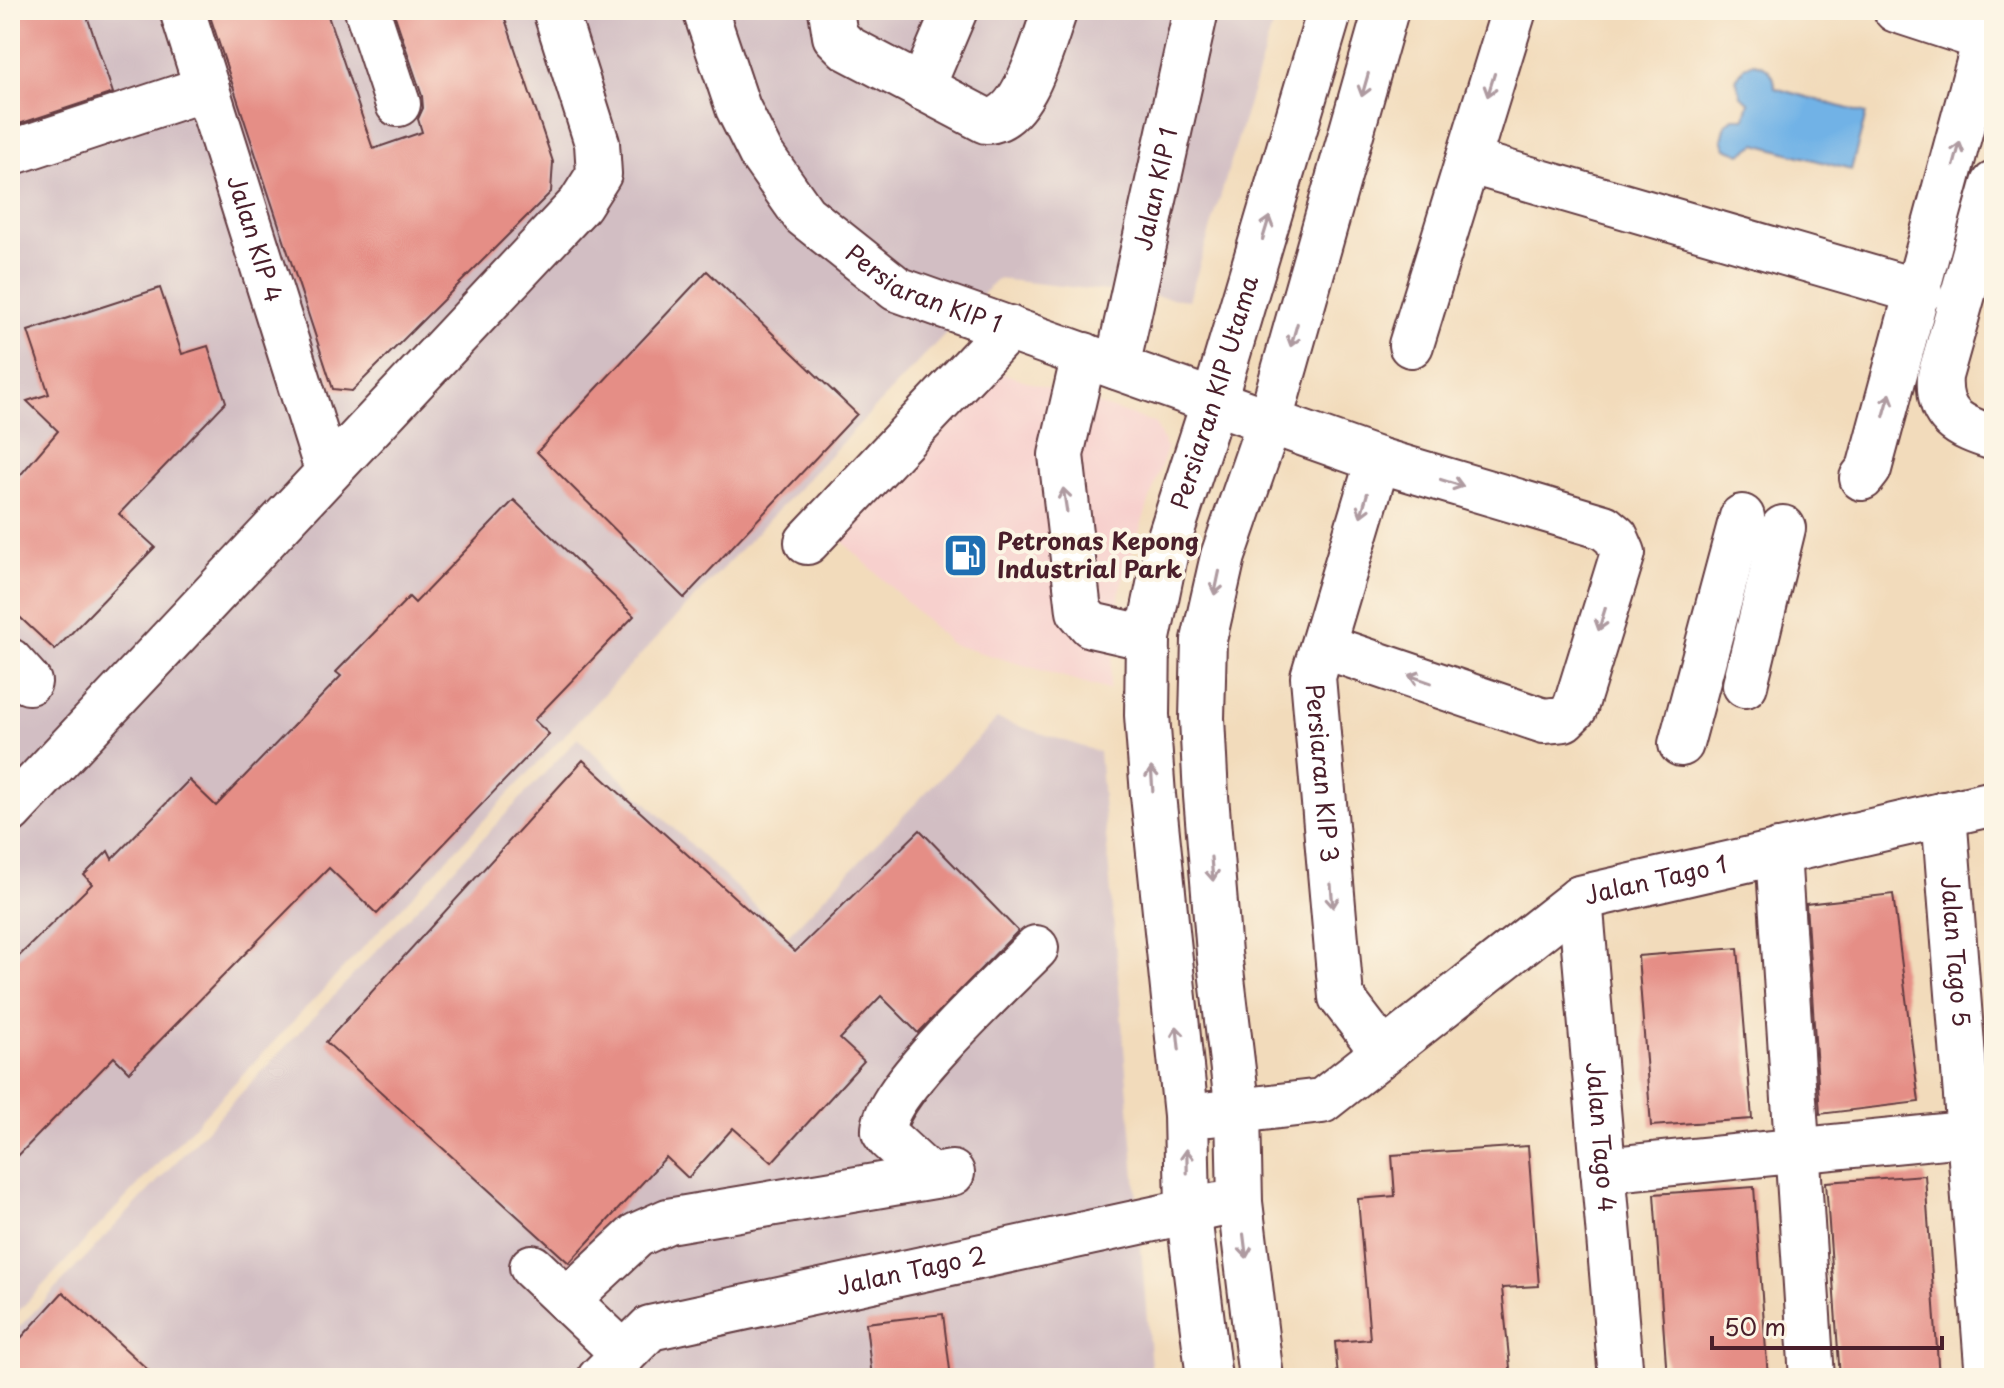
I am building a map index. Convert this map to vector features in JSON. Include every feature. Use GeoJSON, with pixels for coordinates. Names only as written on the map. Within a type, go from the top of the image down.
{"type":"FeatureCollection","features":[{"type":"Feature","properties":{"kind":"street","name":"Jalan KIP 4"},"geometry":{"type":"LineString","coordinates":[[182,10],[327,470]]}},
{"type":"Feature","properties":{"kind":"street"},"geometry":{"type":"LineString","coordinates":[[367,10],[398,104]]}},
{"type":"Feature","properties":{"kind":"street"},"geometry":{"type":"LineString","coordinates":[[10,811],[580,204],[599,174],[597,143],[555,10]]}},
{"type":"Feature","properties":{"kind":"street","name":"Persiaran KIP 1"},"geometry":{"type":"LineString","coordinates":[[705,10],[738,108],[761,154],[804,215],[897,289],[1270,420]]}},
{"type":"Feature","properties":{"kind":"street"},"geometry":{"type":"LineString","coordinates":[[831,10],[835,36],[847,48],[986,121],[1007,116],[1018,104],[1055,10]]}},
{"type":"Feature","properties":{"kind":"street"},"geometry":{"type":"LineString","coordinates":[[922,88],[955,10]]}},
{"type":"Feature","properties":{"kind":"street","name":"Jalan KIP 1"},"geometry":{"type":"LineString","coordinates":[[1148,638],[1091,625],[1079,611],[1061,455],[1101,361],[1196,10]]}},
{"type":"Feature","properties":{"kind":"street","name":"Persiaran KIP Utama"},"geometry":{"type":"LineString","coordinates":[[1186,1115],[1153,795],[1147,715],[1148,638],[1167,546],[1214,401],[1330,10]]}},
{"type":"Feature","properties":{"kind":"street"},"geometry":{"type":"LineString","coordinates":[[1261,1378],[1240,1202],[1238,1112],[1219,953],[1206,796],[1202,718],[1204,640],[1223,556],[1270,420],[1386,10]]}},
{"type":"Feature","properties":{"kind":"street"},"geometry":{"type":"LineString","coordinates":[[1411,345],[1514,10]]}},
{"type":"Feature","properties":{"kind":"street"},"geometry":{"type":"LineString","coordinates":[[1862,478],[1869,469],[1920,292],[1990,25],[1896,10]]}},
{"type":"Feature","properties":{"kind":"street"},"geometry":{"type":"LineString","coordinates":[[10,153],[207,88]]}},
{"type":"Feature","properties":{"kind":"street"},"geometry":{"type":"LineString","coordinates":[[1468,161],[1920,292]]}},
{"type":"Feature","properties":{"kind":"street"},"geometry":{"type":"LineString","coordinates":[[1994,184],[1940,376],[1938,394],[1952,418],[1968,430],[1994,438]]}},
{"type":"Feature","properties":{"kind":"street"},"geometry":{"type":"LineString","coordinates":[[807,542],[1009,328]]}},
{"type":"Feature","properties":{"kind":"street"},"geometry":{"type":"LineString","coordinates":[[1270,420],[1378,460],[1604,527],[1616,537],[1623,553],[1575,708],[1564,719],[1544,721],[1323,646]]}},
{"type":"Feature","properties":{"kind":"street","name":"Persiaran KIP 3"},"geometry":{"type":"LineString","coordinates":[[1378,460],[1313,677],[1341,997],[1383,1052]]}},
{"type":"Feature","properties":{"kind":"street"},"geometry":{"type":"LineString","coordinates":[[1681,744],[1742,517]]}},
{"type":"Feature","properties":{"kind":"street"},"geometry":{"type":"LineString","coordinates":[[1745,685],[1783,528]]}},
{"type":"Feature","properties":{"kind":"street","name":"Jalan Tago 1"},"geometry":{"type":"LineString","coordinates":[[1186,1115],[1322,1101],[1580,898],[1994,803]]}},
{"type":"Feature","properties":{"kind":"street","name":"Jalan Tago 5"},"geometry":{"type":"LineString","coordinates":[[1944,814],[1982,1132],[1988,1378]]}},
{"type":"Feature","properties":{"kind":"street"},"geometry":{"type":"LineString","coordinates":[[1778,852],[1812,1378]]}},
{"type":"Feature","properties":{"kind":"street","name":"Jalan Tago 4"},"geometry":{"type":"LineString","coordinates":[[1580,898],[1621,1378]]}},
{"type":"Feature","properties":{"kind":"street"},"geometry":{"type":"LineString","coordinates":[[567,1300],[637,1235],[668,1221],[941,1175],[889,1139],[884,1132],[885,1115],[922,1064],[1036,948]]}},
{"type":"Feature","properties":{"kind":"street"},"geometry":{"type":"LineString","coordinates":[[1186,1115],[1188,1208],[1209,1378]]}},
{"type":"Feature","properties":{"kind":"street"},"geometry":{"type":"LineString","coordinates":[[1603,1170],[1982,1132]]}},
{"type":"Feature","properties":{"kind":"street","name":"Jalan Tago 2"},"geometry":{"type":"LineString","coordinates":[[612,1366],[650,1328],[1188,1208],[1240,1202]]}},
{"type":"Feature","properties":{"kind":"street"},"geometry":{"type":"LineString","coordinates":[[532,1267],[567,1300],[612,1366]]}},
{"type":"Feature","properties":{"kind":"shaded area"},"geometry":{"type":"Polygon","coordinates":[[[10,10],[1277,10],[1189,300],[997,279],[10,1320],[10,10]]]}},
{"type":"Feature","properties":{"kind":"shaded area"},"geometry":{"type":"Polygon","coordinates":[[[999,372],[1155,423],[1167,449],[1120,588],[1109,690],[951,644],[841,540],[999,372]]]}},
{"type":"Feature","properties":{"kind":"shaded area"},"geometry":{"type":"Polygon","coordinates":[[[997,719],[1099,752],[1152,1378],[10,1378],[10,1337],[578,738],[787,936],[997,719]]]}},
{"type":"Feature","properties":{"kind":"water"},"geometry":{"type":"Polygon","coordinates":[[[1753,63],[1770,71],[1775,88],[1866,114],[1851,170],[1756,144],[1741,154],[1726,148],[1722,140],[1726,124],[1733,118],[1745,118],[1749,102],[1741,96],[1736,79],[1745,66],[1753,63]]]}},
{"type":"Feature","properties":{"kind":"building"},"geometry":{"type":"Polygon","coordinates":[[[10,10],[85,10],[113,93],[10,127],[10,10]]]}},
{"type":"Feature","properties":{"kind":"building"},"geometry":{"type":"Polygon","coordinates":[[[208,10],[326,10],[373,149],[422,132],[418,119],[423,108],[422,96],[393,10],[502,10],[553,162],[551,192],[352,391],[333,389],[208,10]]]}},
{"type":"Feature","properties":{"kind":"building"},"geometry":{"type":"Polygon","coordinates":[[[707,271],[857,414],[684,598],[537,452],[707,271]]]}},
{"type":"Feature","properties":{"kind":"building"},"geometry":{"type":"Polygon","coordinates":[[[160,288],[182,354],[208,346],[226,402],[119,514],[155,547],[55,650],[10,608],[10,487],[58,431],[27,401],[49,394],[28,331],[160,288]]]}},
{"type":"Feature","properties":{"kind":"building"},"geometry":{"type":"Polygon","coordinates":[[[514,500],[634,616],[534,720],[549,734],[377,914],[329,868],[129,1072],[114,1057],[10,1164],[10,965],[92,884],[84,875],[108,851],[112,859],[189,780],[216,806],[341,676],[336,672],[409,597],[415,603],[514,500]]]}},
{"type":"Feature","properties":{"kind":"building"},"geometry":{"type":"Polygon","coordinates":[[[583,760],[795,952],[920,830],[1018,931],[918,1033],[881,996],[840,1039],[864,1061],[772,1162],[733,1128],[688,1178],[666,1157],[569,1263],[326,1042],[583,760]]]}},
{"type":"Feature","properties":{"kind":"building"},"geometry":{"type":"Polygon","coordinates":[[[1893,894],[1919,1102],[1820,1114],[1806,904],[1893,894]]]}},
{"type":"Feature","properties":{"kind":"building"},"geometry":{"type":"Polygon","coordinates":[[[1738,948],[1752,1119],[1651,1126],[1638,956],[1738,948]]]}},
{"type":"Feature","properties":{"kind":"building"},"geometry":{"type":"Polygon","coordinates":[[[1528,1146],[1539,1286],[1502,1288],[1511,1378],[1338,1378],[1335,1342],[1370,1339],[1358,1199],[1395,1196],[1392,1155],[1528,1146]]]}},
{"type":"Feature","properties":{"kind":"building"},"geometry":{"type":"Polygon","coordinates":[[[1925,1175],[1939,1378],[1840,1378],[1826,1182],[1925,1175]]]}},
{"type":"Feature","properties":{"kind":"building"},"geometry":{"type":"Polygon","coordinates":[[[1754,1187],[1768,1378],[1667,1378],[1654,1194],[1754,1187]]]}},
{"type":"Feature","properties":{"kind":"building"},"geometry":{"type":"Polygon","coordinates":[[[63,1292],[157,1378],[10,1378],[10,1350],[63,1292]]]}},
{"type":"Feature","properties":{"kind":"building"},"geometry":{"type":"Polygon","coordinates":[[[943,1314],[951,1378],[872,1378],[866,1323],[943,1314]]]}},
{"type":"Feature","properties":{"kind":"place","name":"Petronas Kepong Industrial Park"},"geometry":{"type":"Point","coordinates":[966,556]}}]}
